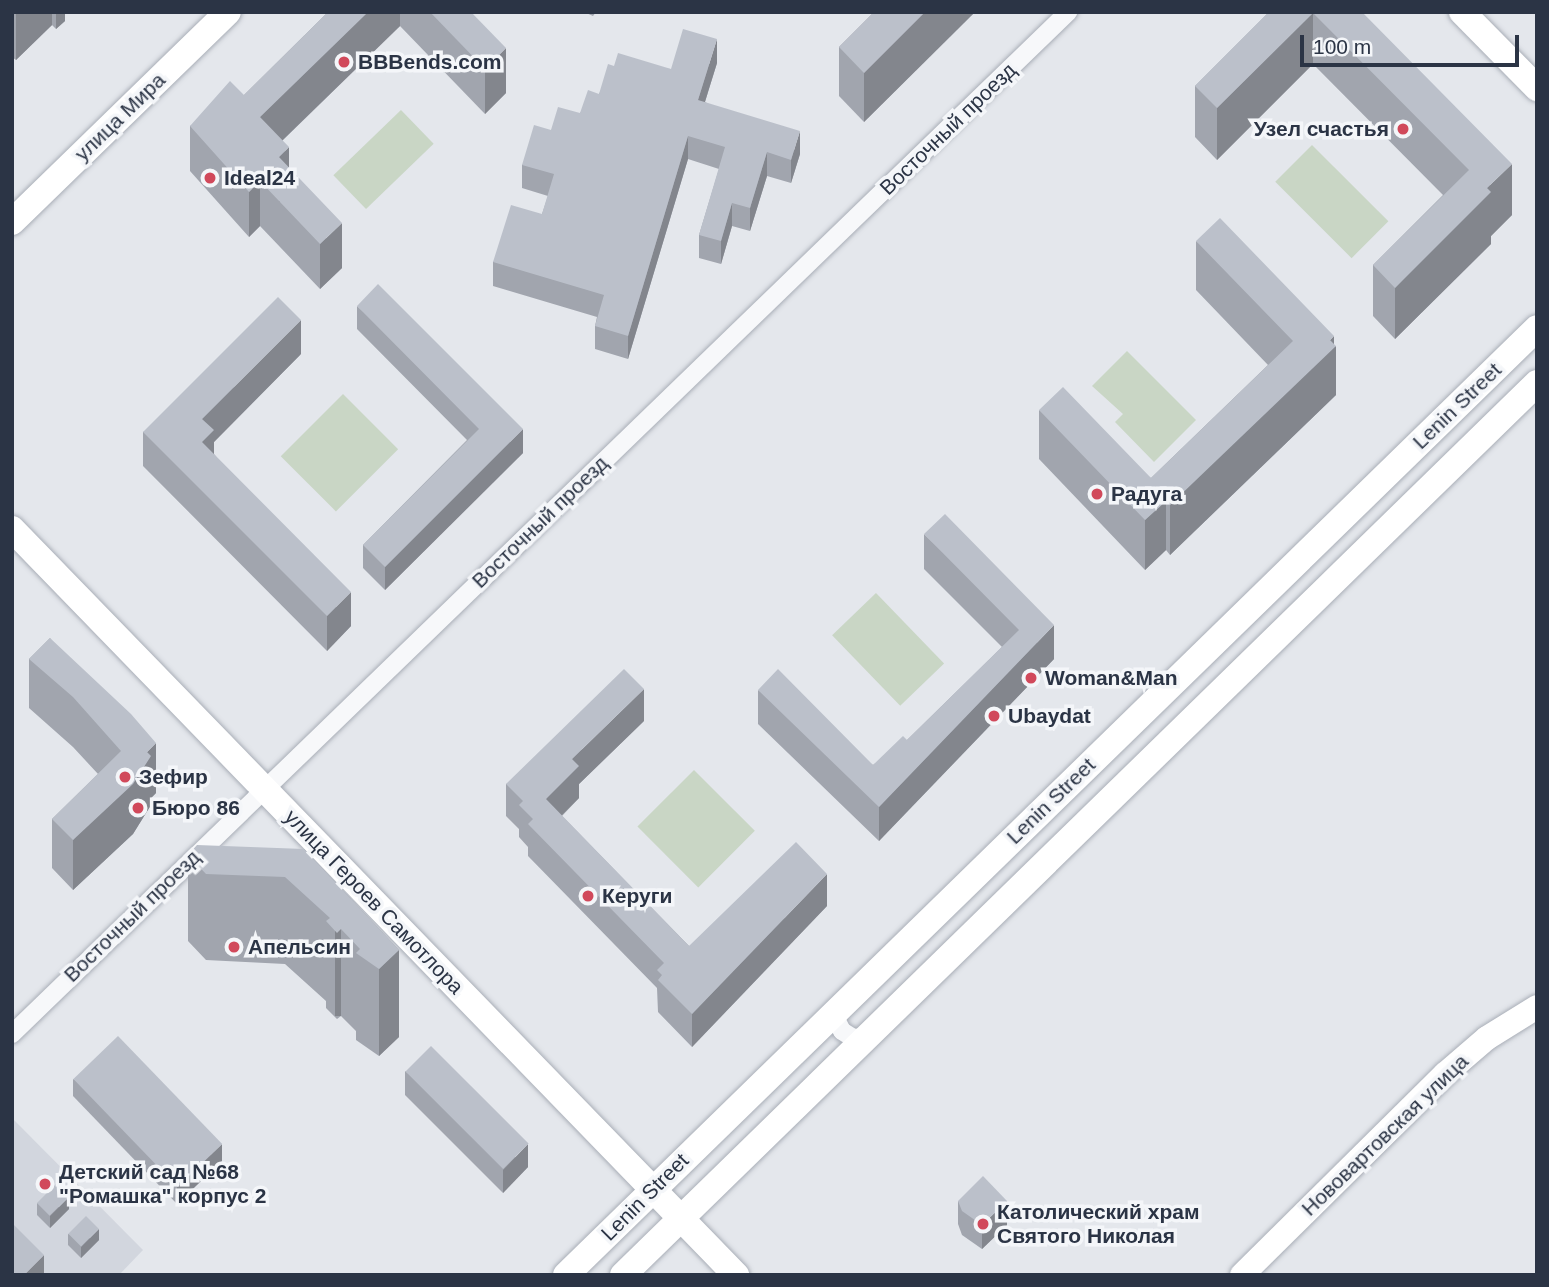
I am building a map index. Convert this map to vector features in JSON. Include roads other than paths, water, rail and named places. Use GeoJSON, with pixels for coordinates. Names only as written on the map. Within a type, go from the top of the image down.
{"type":"FeatureCollection","features":[{"type":"Feature","properties":{"kind":"main road","name":"улица Мира"},"geometry":{"type":"LineString","coordinates":[[12,222],[228,12]]}},
{"type":"Feature","properties":{"kind":"main road"},"geometry":{"type":"LineString","coordinates":[[1462,12],[1537,88]]}},
{"type":"Feature","properties":{"kind":"main road","name":"Lenin Street"},"geometry":{"type":"LineString","coordinates":[[566,1275],[1537,328]]}},
{"type":"Feature","properties":{"kind":"main road","name":"Lenin Street"},"geometry":{"type":"LineString","coordinates":[[623,1275],[1537,383]]}},
{"type":"Feature","properties":{"kind":"main road"},"geometry":{"type":"LineString","coordinates":[[1456,407],[1476,403],[1486,410],[1487,423],[1480,439]]}},
{"type":"Feature","properties":{"kind":"main road","name":"улица Героев Самотлора"},"geometry":{"type":"LineString","coordinates":[[12,529],[736,1275]]}},
{"type":"Feature","properties":{"kind":"main road","name":"Нововартовская улица"},"geometry":{"type":"LineString","coordinates":[[1242,1275],[1445,1074],[1487,1038],[1537,1007]]}},
{"type":"Feature","properties":{"kind":"street","name":"Восточный проезд"},"geometry":{"type":"LineString","coordinates":[[12,1034],[1068,12]]}},
{"type":"Feature","properties":{"kind":"street"},"geometry":{"type":"LineString","coordinates":[[839,1007],[837,1021],[842,1031],[853,1038],[867,1037]]}},
{"type":"Feature","properties":{"kind":"place","name":"BBBends.com"},"geometry":{"type":"Point","coordinates":[344,62]}},
{"type":"Feature","properties":{"kind":"place","name":"Узел счастья"},"geometry":{"type":"Point","coordinates":[1403,129]}},
{"type":"Feature","properties":{"kind":"place","name":"Ideal24"},"geometry":{"type":"Point","coordinates":[210,178]}},
{"type":"Feature","properties":{"kind":"place","name":"Радуга"},"geometry":{"type":"Point","coordinates":[1097,494]}},
{"type":"Feature","properties":{"kind":"place","name":"Woman&Man"},"geometry":{"type":"Point","coordinates":[1031,678]}},
{"type":"Feature","properties":{"kind":"place","name":"Ubaydat"},"geometry":{"type":"Point","coordinates":[994,716]}},
{"type":"Feature","properties":{"kind":"place","name":"Зефир"},"geometry":{"type":"Point","coordinates":[125,777]}},
{"type":"Feature","properties":{"kind":"place","name":"Бюро 86"},"geometry":{"type":"Point","coordinates":[138,808]}},
{"type":"Feature","properties":{"kind":"place","name":"Керуги"},"geometry":{"type":"Point","coordinates":[588,896]}},
{"type":"Feature","properties":{"kind":"place","name":"Апельсин"},"geometry":{"type":"Point","coordinates":[234,947]}},
{"type":"Feature","properties":{"kind":"place","name":"Детский сад №68 \"Ромашка\" корпус 2"},"geometry":{"type":"Point","coordinates":[45,1184]}},
{"type":"Feature","properties":{"kind":"place","name":"Католический храм Святого Николая"},"geometry":{"type":"Point","coordinates":[983,1224]}}]}
